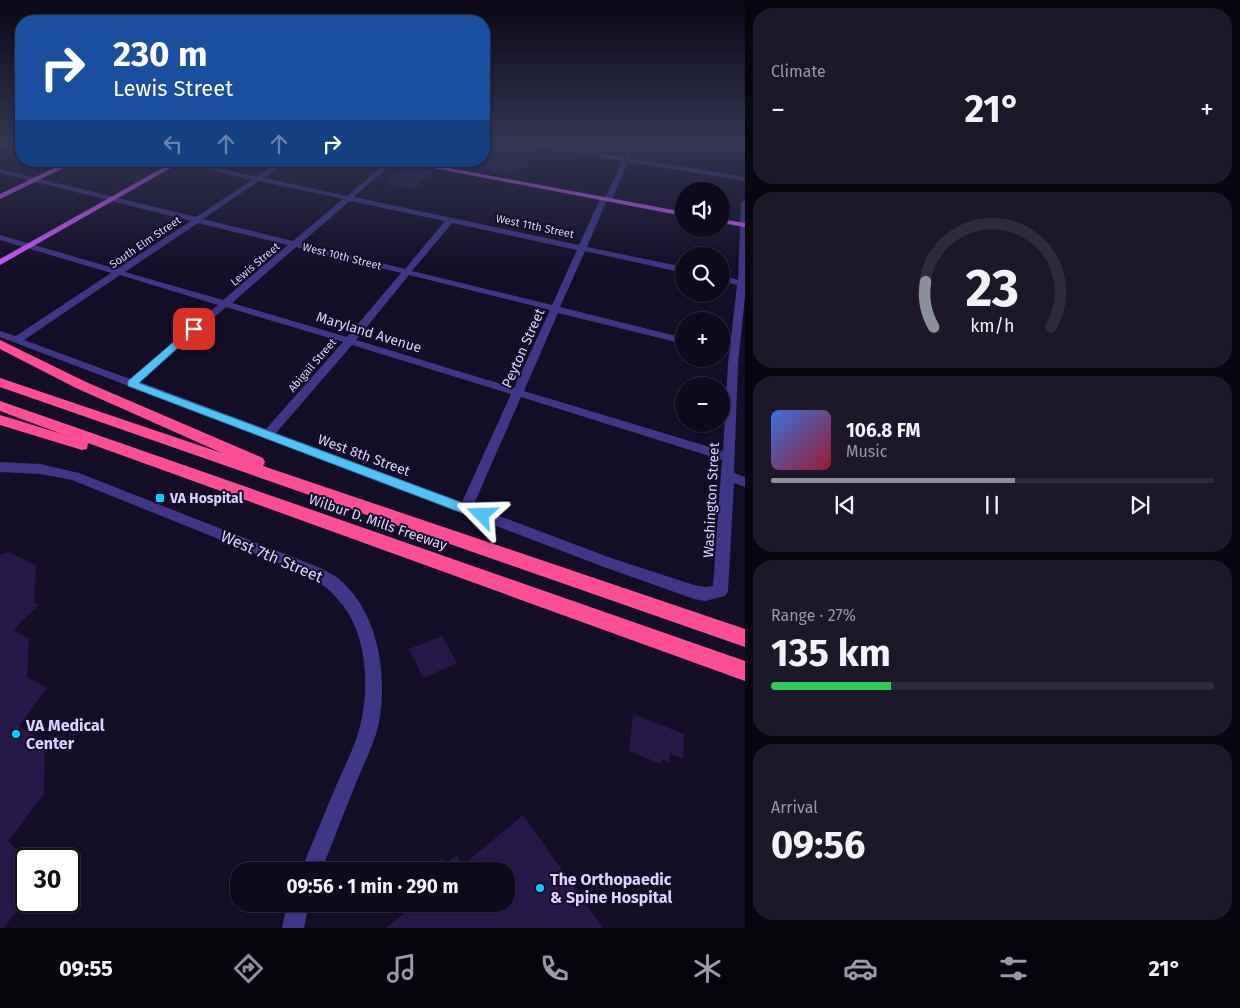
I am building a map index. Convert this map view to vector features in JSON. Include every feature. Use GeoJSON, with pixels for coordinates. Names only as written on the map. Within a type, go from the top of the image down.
{"type":"FeatureCollection","features":[{"type":"Feature","properties":{"kind":"highway"},"geometry":{"type":"LineString","coordinates":[[0,344],[82,385],[355,505]]}},
{"type":"Feature","properties":{"kind":"highway","name":"Wilbur D. Mills Freeway"},"geometry":{"type":"LineString","coordinates":[[0,382],[745,638]]}},
{"type":"Feature","properties":{"kind":"highway","name":"Wilbur D. Mills Freeway"},"geometry":{"type":"LineString","coordinates":[[0,406],[745,671]]}},
{"type":"Feature","properties":{"kind":"highway"},"geometry":{"type":"LineString","coordinates":[[0,420],[238,492]]}},
{"type":"Feature","properties":{"kind":"main road"},"geometry":{"type":"LineString","coordinates":[[0,197],[25,185]]}},
{"type":"Feature","properties":{"kind":"main road"},"geometry":{"type":"LineString","coordinates":[[0,262],[137,185]]}},
{"type":"Feature","properties":{"kind":"main road"},"geometry":{"type":"LineString","coordinates":[[528,185],[675,212]]}},
{"type":"Feature","properties":{"kind":"main road"},"geometry":{"type":"LineString","coordinates":[[730,222],[745,225]]}},
{"type":"Feature","properties":{"kind":"street","name":"West 10th Street"},"geometry":{"type":"LineString","coordinates":[[58,185],[675,339]]}},
{"type":"Feature","properties":{"kind":"street","name":"South Elm Street"},"geometry":{"type":"LineString","coordinates":[[18,340],[249,185]]}},
{"type":"Feature","properties":{"kind":"street","name":"West 11th Street"},"geometry":{"type":"LineString","coordinates":[[288,185],[675,268]]}},
{"type":"Feature","properties":{"kind":"street","name":"Lewis Street"},"geometry":{"type":"LineString","coordinates":[[131,384],[363,185]]}},
{"type":"Feature","properties":{"kind":"street","name":"Peyton Street"},"geometry":{"type":"LineString","coordinates":[[466,508],[583,247],[613,185]]}},
{"type":"Feature","properties":{"kind":"street","name":"Washington Street"},"geometry":{"type":"LineString","coordinates":[[720,591],[734,359],[743,283],[745,202]]}},
{"type":"Feature","properties":{"kind":"street","name":"Abigail Street"},"geometry":{"type":"LineString","coordinates":[[268,434],[450,220]]}},
{"type":"Feature","properties":{"kind":"street","name":"Maryland Avenue"},"geometry":{"type":"LineString","coordinates":[[0,237],[728,457]]}},
{"type":"Feature","properties":{"kind":"street"},"geometry":{"type":"LineString","coordinates":[[730,280],[743,283]]}},
{"type":"Feature","properties":{"kind":"street","name":"West 8th Street"},"geometry":{"type":"LineString","coordinates":[[0,334],[466,508],[531,535],[686,589],[705,594],[720,591]]}},
{"type":"Feature","properties":{"kind":"street","name":"West 7th Street"},"geometry":{"type":"LineString","coordinates":[[0,467],[56,471],[94,483],[313,571],[328,580],[346,597],[365,630],[369,645],[372,665],[370,723],[362,748],[315,862]]}},
{"type":"Feature","properties":{"kind":"street"},"geometry":{"type":"LineString","coordinates":[[728,476],[745,482]]}},
{"type":"Feature","properties":{"kind":"street"},"geometry":{"type":"LineString","coordinates":[[292,928],[296,912]]}},
{"type":"Feature","properties":{"kind":"building"},"geometry":{"type":"Polygon","coordinates":[[[397,185],[418,185],[414,189],[397,185]]]}},
{"type":"Feature","properties":{"kind":"building","name":"VA Medical Center"},"geometry":{"type":"Polygon","coordinates":[[[9,552],[36,566],[34,602],[39,605],[13,630],[29,639],[27,677],[47,688],[19,726],[45,743],[44,794],[8,841],[15,848],[15,913],[4,928],[0,928],[0,554],[9,552]]]}},
{"type":"Feature","properties":{"kind":"building"},"geometry":{"type":"Polygon","coordinates":[[[442,636],[457,663],[423,678],[409,649],[442,636]]]}},
{"type":"Feature","properties":{"kind":"building"},"geometry":{"type":"Polygon","coordinates":[[[633,714],[684,734],[683,759],[670,754],[669,762],[662,759],[661,764],[629,751],[633,714]]]}},
{"type":"Feature","properties":{"kind":"building","name":"The Orthopaedic & Spine Hospital"},"geometry":{"type":"Polygon","coordinates":[[[523,815],[603,928],[386,928],[405,912],[515,912],[515,862],[467,862],[523,815]]]}},
{"type":"Feature","properties":{"kind":"building","name":"The Orthopaedic & Spine Hospital"},"geometry":{"type":"Polygon","coordinates":[[[457,855],[461,862],[448,862],[457,855]]]}},
{"type":"Feature","properties":{"kind":"place","name":"VA Hospital"},"geometry":{"type":"Point","coordinates":[160,498]}},
{"type":"Feature","properties":{"kind":"place","name":"VA Medical Center"},"geometry":{"type":"Point","coordinates":[16,734]}},
{"type":"Feature","properties":{"kind":"place","name":"The Orthopaedic & Spine Hospital"},"geometry":{"type":"Point","coordinates":[540,888]}},
{"type":"Feature","properties":{"kind":"route"},"geometry":{"type":"LineString","coordinates":[[194,329],[131,384],[482,515]]}}]}
